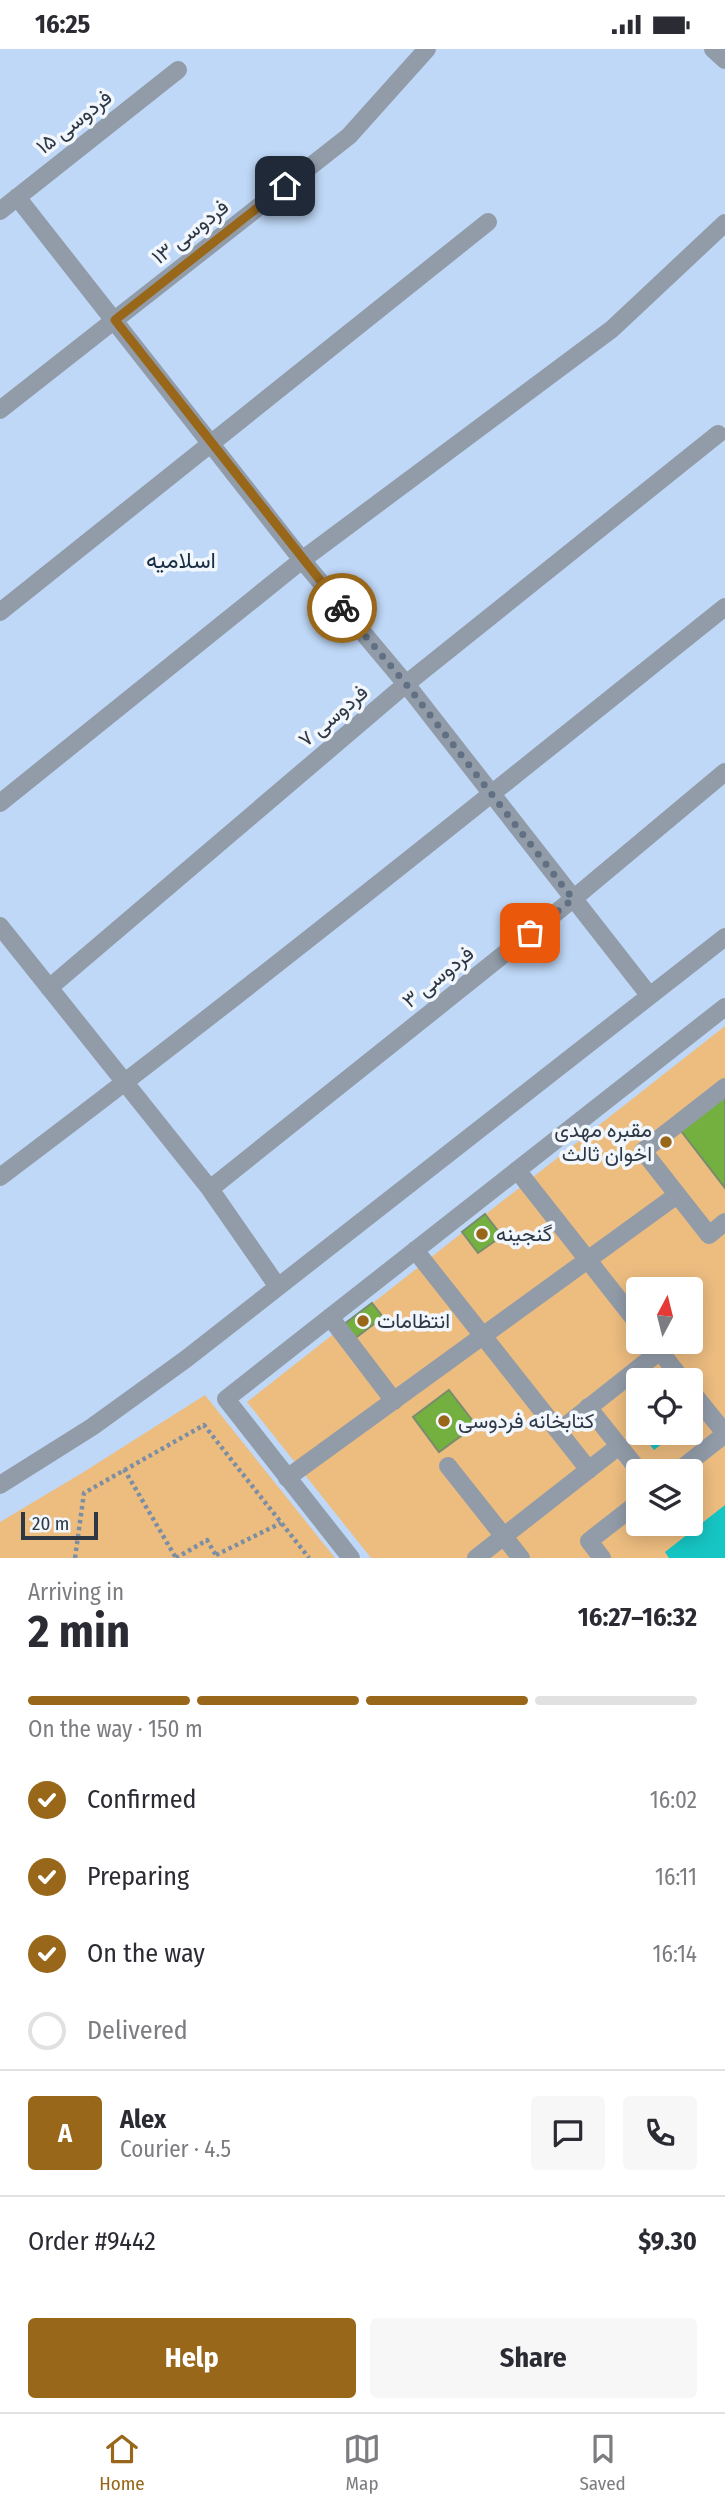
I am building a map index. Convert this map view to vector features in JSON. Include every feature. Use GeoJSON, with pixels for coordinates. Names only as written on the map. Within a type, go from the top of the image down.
{"type":"FeatureCollection","features":[{"type":"Feature","properties":{"kind":"street","name":"فردوسی ۱۳"},"geometry":{"type":"LineString","coordinates":[[0,410],[349,136],[427,49]]}},
{"type":"Feature","properties":{"kind":"street"},"geometry":{"type":"LineString","coordinates":[[713,49],[725,60]]}},
{"type":"Feature","properties":{"kind":"street","name":"فردوسی ۱۵"},"geometry":{"type":"LineString","coordinates":[[0,211],[178,70]]}},
{"type":"Feature","properties":{"kind":"street"},"geometry":{"type":"LineString","coordinates":[[18,197],[302,560],[406,684],[649,995]]}},
{"type":"Feature","properties":{"kind":"street"},"geometry":{"type":"LineString","coordinates":[[0,612],[488,222]]}},
{"type":"Feature","properties":{"kind":"street"},"geometry":{"type":"LineString","coordinates":[[0,803],[302,560],[612,329],[725,223]]}},
{"type":"Feature","properties":{"kind":"street","name":"فردوسی ۷"},"geometry":{"type":"LineString","coordinates":[[49,988],[406,684],[718,434]]}},
{"type":"Feature","properties":{"kind":"street"},"geometry":{"type":"LineString","coordinates":[[0,1177],[125,1083],[725,607]]}},
{"type":"Feature","properties":{"kind":"street","name":"فردوسی ۳"},"geometry":{"type":"LineString","coordinates":[[210,1189],[573,899],[725,772]]}},
{"type":"Feature","properties":{"kind":"street"},"geometry":{"type":"LineString","coordinates":[[0,926],[210,1189],[278,1287]]}},
{"type":"Feature","properties":{"kind":"street"},"geometry":{"type":"LineString","coordinates":[[0,1485],[92,1427],[186,1359],[725,937]]}},
{"type":"Feature","properties":{"kind":"street"},"geometry":{"type":"LineString","coordinates":[[352,1558],[226,1399],[725,1007]]}},
{"type":"Feature","properties":{"kind":"street"},"geometry":{"type":"LineString","coordinates":[[725,1087],[643,1151],[709,1235],[725,1222]]}},
{"type":"Feature","properties":{"kind":"street"},"geometry":{"type":"LineString","coordinates":[[517,1170],[626,1308]]}},
{"type":"Feature","properties":{"kind":"street"},"geometry":{"type":"LineString","coordinates":[[287,1478],[677,1195]]}},
{"type":"Feature","properties":{"kind":"street"},"geometry":{"type":"LineString","coordinates":[[415,1250],[589,1469]]}},
{"type":"Feature","properties":{"kind":"street"},"geometry":{"type":"LineString","coordinates":[[330,1317],[394,1401]]}},
{"type":"Feature","properties":{"kind":"street"},"geometry":{"type":"LineString","coordinates":[[559,1431],[647,1355]]}},
{"type":"Feature","properties":{"kind":"street"},"geometry":{"type":"LineString","coordinates":[[693,1459],[725,1434],[703,1406]]}},
{"type":"Feature","properties":{"kind":"street"},"geometry":{"type":"LineString","coordinates":[[589,1407],[630,1459]]}},
{"type":"Feature","properties":{"kind":"street"},"geometry":{"type":"LineString","coordinates":[[476,1558],[619,1446]]}},
{"type":"Feature","properties":{"kind":"street"},"geometry":{"type":"LineString","coordinates":[[448,1466],[521,1558]]}},
{"type":"Feature","properties":{"kind":"street"},"geometry":{"type":"LineString","coordinates":[[603,1558],[589,1541],[626,1511]]}},
{"type":"Feature","properties":{"kind":"path"},"geometry":{"type":"LineString","coordinates":[[75,1558],[84,1493],[204,1425],[309,1558]]}},
{"type":"Feature","properties":{"kind":"path"},"geometry":{"type":"LineString","coordinates":[[124,1469],[176,1558],[207,1540],[217,1557],[281,1523]]}},
{"type":"Feature","properties":{"kind":"shaded area"},"geometry":{"type":"Polygon","coordinates":[[[725,1026],[725,1558],[371,1558],[247,1402],[725,1026]]]}},
{"type":"Feature","properties":{"kind":"shaded area"},"geometry":{"type":"Polygon","coordinates":[[[205,1395],[335,1558],[0,1558],[0,1522],[205,1395]]]}},
{"type":"Feature","properties":{"kind":"shaded area"},"geometry":{"type":"Polygon","coordinates":[[[725,1505],[725,1558],[669,1558],[665,1552],[685,1536],[703,1536],[703,1522],[725,1505]]]}},
{"type":"Feature","properties":{"kind":"building"},"geometry":{"type":"Polygon","coordinates":[[[725,1096],[725,1188],[681,1131],[725,1096]]]}},
{"type":"Feature","properties":{"kind":"building","name":"گنجینه"},"geometry":{"type":"Polygon","coordinates":[[[485,1214],[502,1236],[478,1253],[462,1232],[485,1214]]]}},
{"type":"Feature","properties":{"kind":"building","name":"انتظامات"},"geometry":{"type":"Polygon","coordinates":[[[372,1303],[383,1317],[354,1339],[343,1325],[372,1303]]]}},
{"type":"Feature","properties":{"kind":"building","name":"کتابخانه فردوسی"},"geometry":{"type":"Polygon","coordinates":[[[449,1390],[476,1425],[439,1452],[413,1417],[449,1390]]]}},
{"type":"Feature","properties":{"kind":"way so far"},"geometry":{"type":"LineString","coordinates":[[342,608],[406,684],[573,899],[530,933]]}},
{"type":"Feature","properties":{"kind":"place","name":"مقبره مهدی اخوان ثالث"},"geometry":{"type":"Point","coordinates":[666,1142]}},
{"type":"Feature","properties":{"kind":"place","name":"گنجینه"},"geometry":{"type":"Point","coordinates":[482,1234]}},
{"type":"Feature","properties":{"kind":"place","name":"انتظامات"},"geometry":{"type":"Point","coordinates":[363,1321]}},
{"type":"Feature","properties":{"kind":"place","name":"کتابخانه فردوسی"},"geometry":{"type":"Point","coordinates":[444,1421]}},
{"type":"Feature","properties":{"kind":"district","name":"اسلامیه"},"geometry":{"type":"Point","coordinates":[181,560]}},
{"type":"Feature","properties":{"kind":"route"},"geometry":{"type":"LineString","coordinates":[[285,186],[115,320],[342,608]]}}]}
